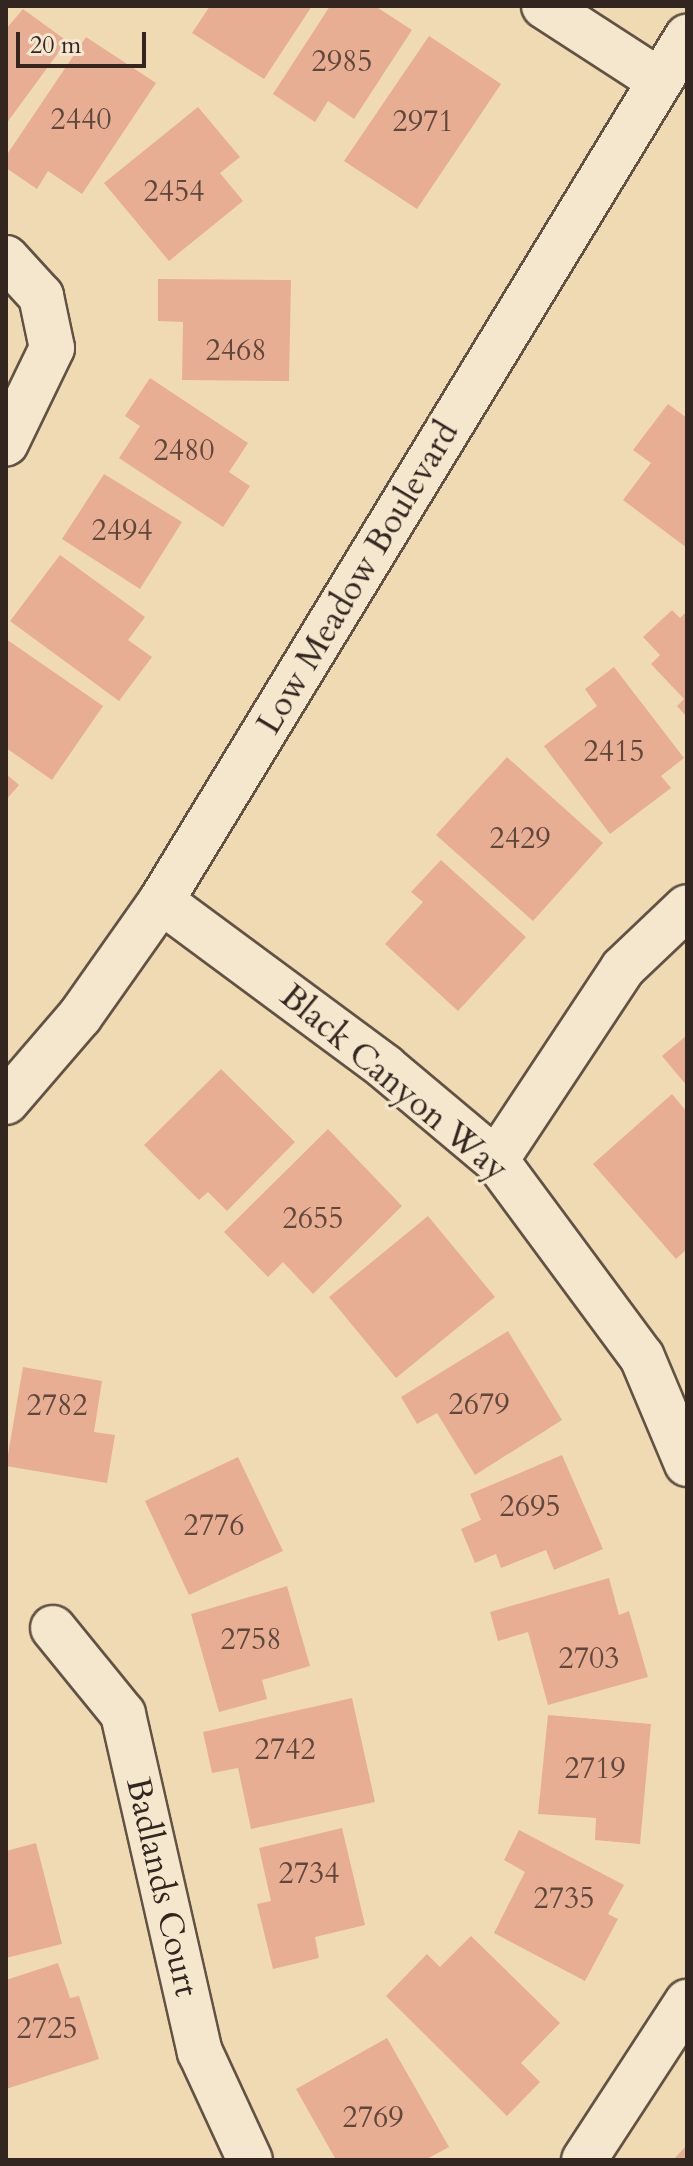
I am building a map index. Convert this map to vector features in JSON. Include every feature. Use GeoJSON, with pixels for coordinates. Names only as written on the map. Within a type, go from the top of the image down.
{"type":"FeatureCollection","features":[{"type":"Feature","properties":{"kind":"street"},"geometry":{"type":"LineString","coordinates":[[544,6],[660,81]]}},
{"type":"Feature","properties":{"kind":"street","name":"Low Meadow Boulevard"},"geometry":{"type":"LineString","coordinates":[[6,1102],[80,1016],[161,901],[687,37]]}},
{"type":"Feature","properties":{"kind":"street"},"geometry":{"type":"LineString","coordinates":[[6,258],[41,296],[52,348],[6,443]]}},
{"type":"Feature","properties":{"kind":"street","name":"Black Canyon Way"},"geometry":{"type":"LineString","coordinates":[[161,901],[374,1058],[496,1160],[642,1357],[687,1464]]}},
{"type":"Feature","properties":{"kind":"street"},"geometry":{"type":"LineString","coordinates":[[496,1160],[623,968],[687,907]]}},
{"type":"Feature","properties":{"kind":"street","name":"Badlands Court"},"geometry":{"type":"LineString","coordinates":[[53,1628],[123,1714],[200,2052],[250,2160]]}},
{"type":"Feature","properties":{"kind":"street"},"geometry":{"type":"LineString","coordinates":[[584,2160],[687,2002]]}},
{"type":"Feature","properties":{"kind":"building"},"geometry":{"type":"Polygon","coordinates":[[[210,6],[312,6],[264,79],[192,33],[210,6]]]}},
{"type":"Feature","properties":{"kind":"building"},"geometry":{"type":"Polygon","coordinates":[[[330,6],[375,6],[412,30],[354,119],[328,101],[315,122],[273,94],[330,6]]]}},
{"type":"Feature","properties":{"kind":"building"},"geometry":{"type":"Polygon","coordinates":[[[23,9],[67,41],[6,124],[6,29],[23,9]]]}},
{"type":"Feature","properties":{"kind":"building"},"geometry":{"type":"Polygon","coordinates":[[[429,36],[501,84],[417,209],[344,161],[429,36]]]}},
{"type":"Feature","properties":{"kind":"building"},"geometry":{"type":"Polygon","coordinates":[[[86,37],[156,83],[82,194],[48,171],[37,189],[6,168],[6,156],[86,37]]]}},
{"type":"Feature","properties":{"kind":"building"},"geometry":{"type":"Polygon","coordinates":[[[198,107],[240,157],[220,173],[243,201],[169,261],[104,183],[198,107]]]}},
{"type":"Feature","properties":{"kind":"building"},"geometry":{"type":"Polygon","coordinates":[[[158,279],[291,280],[289,381],[182,380],[183,322],[158,321],[158,279]]]}},
{"type":"Feature","properties":{"kind":"building"},"geometry":{"type":"Polygon","coordinates":[[[150,378],[248,443],[229,472],[250,486],[223,527],[119,458],[140,426],[125,416],[150,378]]]}},
{"type":"Feature","properties":{"kind":"building"},"geometry":{"type":"Polygon","coordinates":[[[668,404],[687,418],[687,548],[623,500],[651,463],[633,450],[668,404]]]}},
{"type":"Feature","properties":{"kind":"building"},"geometry":{"type":"Polygon","coordinates":[[[104,474],[182,522],[140,589],[62,539],[104,474]]]}},
{"type":"Feature","properties":{"kind":"building"},"geometry":{"type":"Polygon","coordinates":[[[60,555],[145,617],[128,640],[152,657],[119,701],[10,621],[60,555]]]}},
{"type":"Feature","properties":{"kind":"building"},"geometry":{"type":"Polygon","coordinates":[[[672,610],[680,618],[687,611],[687,717],[677,706],[684,699],[651,664],[660,655],[643,637],[672,610]]]}},
{"type":"Feature","properties":{"kind":"building"},"geometry":{"type":"Polygon","coordinates":[[[6,639],[103,706],[52,780],[6,748],[6,639]]]}},
{"type":"Feature","properties":{"kind":"building"},"geometry":{"type":"Polygon","coordinates":[[[614,667],[684,758],[661,776],[671,788],[610,834],[544,746],[597,706],[585,689],[614,667]]]}},
{"type":"Feature","properties":{"kind":"building"},"geometry":{"type":"Polygon","coordinates":[[[507,757],[603,843],[533,921],[436,835],[507,757]]]}},
{"type":"Feature","properties":{"kind":"building"},"geometry":{"type":"Polygon","coordinates":[[[6,774],[19,785],[6,800],[6,774]]]}},
{"type":"Feature","properties":{"kind":"building"},"geometry":{"type":"Polygon","coordinates":[[[441,860],[526,937],[458,1011],[385,944],[423,902],[411,892],[441,860]]]}},
{"type":"Feature","properties":{"kind":"building"},"geometry":{"type":"Polygon","coordinates":[[[687,1035],[687,1086],[662,1056],[687,1035]]]}},
{"type":"Feature","properties":{"kind":"building"},"geometry":{"type":"Polygon","coordinates":[[[221,1069],[295,1142],[227,1211],[208,1192],[199,1200],[144,1145],[221,1069]]]}},
{"type":"Feature","properties":{"kind":"building"},"geometry":{"type":"Polygon","coordinates":[[[672,1094],[687,1112],[687,1249],[676,1259],[593,1164],[672,1094]]]}},
{"type":"Feature","properties":{"kind":"building"},"geometry":{"type":"Polygon","coordinates":[[[328,1129],[402,1206],[313,1294],[283,1262],[268,1277],[224,1232],[328,1129]]]}},
{"type":"Feature","properties":{"kind":"building"},"geometry":{"type":"Polygon","coordinates":[[[428,1216],[495,1297],[396,1378],[329,1297],[428,1216]]]}},
{"type":"Feature","properties":{"kind":"building"},"geometry":{"type":"Polygon","coordinates":[[[508,1331],[562,1420],[475,1475],[437,1413],[417,1424],[401,1397],[508,1331]]]}},
{"type":"Feature","properties":{"kind":"building"},"geometry":{"type":"Polygon","coordinates":[[[23,1367],[102,1381],[94,1432],[115,1435],[107,1483],[6,1466],[23,1367]]]}},
{"type":"Feature","properties":{"kind":"building"},"geometry":{"type":"Polygon","coordinates":[[[562,1455],[603,1549],[554,1570],[546,1550],[501,1568],[496,1554],[475,1563],[461,1529],[481,1520],[470,1494],[562,1455]]]}},
{"type":"Feature","properties":{"kind":"building"},"geometry":{"type":"Polygon","coordinates":[[[238,1457],[283,1551],[189,1595],[145,1501],[238,1457]]]}},
{"type":"Feature","properties":{"kind":"building"},"geometry":{"type":"Polygon","coordinates":[[[609,1578],[619,1615],[629,1611],[648,1677],[548,1705],[528,1632],[498,1641],[490,1612],[609,1578]]]}},
{"type":"Feature","properties":{"kind":"building"},"geometry":{"type":"Polygon","coordinates":[[[287,1586],[310,1666],[262,1680],[267,1699],[219,1712],[191,1614],[287,1586]]]}},
{"type":"Feature","properties":{"kind":"building"},"geometry":{"type":"Polygon","coordinates":[[[352,1698],[375,1802],[251,1829],[238,1768],[212,1773],[203,1732],[352,1698]]]}},
{"type":"Feature","properties":{"kind":"building"},"geometry":{"type":"Polygon","coordinates":[[[548,1715],[651,1724],[640,1844],[595,1840],[596,1818],[538,1814],[548,1715]]]}},
{"type":"Feature","properties":{"kind":"building"},"geometry":{"type":"Polygon","coordinates":[[[342,1828],[365,1925],[315,1937],[319,1958],[273,1969],[257,1904],[271,1901],[259,1848],[342,1828]]]}},
{"type":"Feature","properties":{"kind":"building"},"geometry":{"type":"Polygon","coordinates":[[[519,1830],[624,1885],[608,1914],[618,1919],[585,1981],[494,1933],[525,1872],[504,1860],[519,1830]]]}},
{"type":"Feature","properties":{"kind":"building"},"geometry":{"type":"Polygon","coordinates":[[[36,1843],[62,1944],[6,1958],[6,1851],[36,1843]]]}},
{"type":"Feature","properties":{"kind":"building"},"geometry":{"type":"Polygon","coordinates":[[[471,1936],[560,2023],[521,2063],[540,2082],[507,2116],[386,1996],[427,1954],[440,1967],[471,1936]]]}},
{"type":"Feature","properties":{"kind":"building"},"geometry":{"type":"Polygon","coordinates":[[[58,1963],[70,1998],[79,1996],[99,2059],[6,2089],[6,1980],[58,1963]]]}},
{"type":"Feature","properties":{"kind":"building"},"geometry":{"type":"Polygon","coordinates":[[[387,2038],[449,2147],[425,2160],[336,2160],[296,2089],[387,2038]]]}},
{"type":"Feature","properties":{"kind":"building"},"geometry":{"type":"Polygon","coordinates":[[[687,2145],[687,2160],[673,2160],[687,2145]]]}}]}
